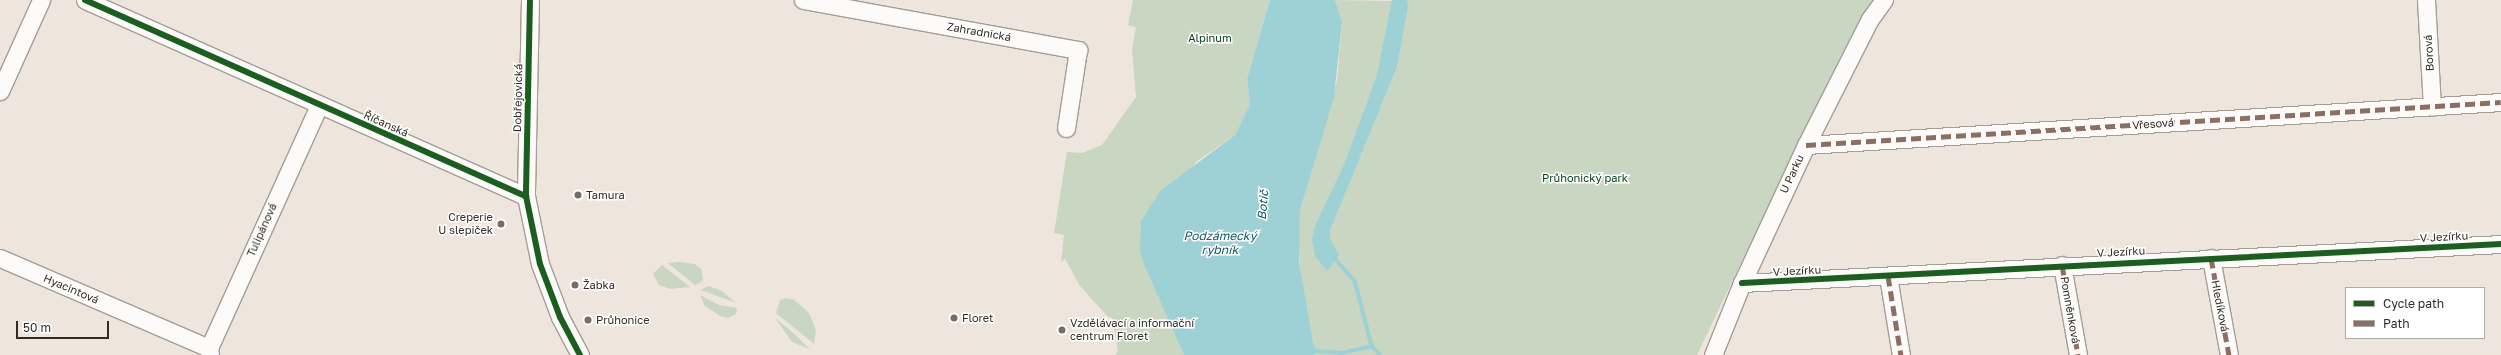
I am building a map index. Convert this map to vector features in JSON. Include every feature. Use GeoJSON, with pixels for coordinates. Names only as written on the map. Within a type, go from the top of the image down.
{"type":"FeatureCollection","features":[{"type":"Feature","properties":{"kind":"street"},"geometry":{"type":"LineString","coordinates":[[0,91],[41,0]]}},
{"type":"Feature","properties":{"kind":"street","name":"Říčanská"},"geometry":{"type":"LineString","coordinates":[[85,0],[526,196]]}},
{"type":"Feature","properties":{"kind":"street","name":"Dobřejovická"},"geometry":{"type":"LineString","coordinates":[[526,196],[530,0]]}},
{"type":"Feature","properties":{"kind":"street","name":"Zahradnická"},"geometry":{"type":"LineString","coordinates":[[803,0],[1078,50],[1066,128]]}},
{"type":"Feature","properties":{"kind":"street","name":"U Parku"},"geometry":{"type":"LineString","coordinates":[[1713,355],[1742,283],[1806,146],[1870,19],[1884,0]]}},
{"type":"Feature","properties":{"kind":"street","name":"Borová"},"geometry":{"type":"LineString","coordinates":[[2426,0],[2432,107]]}},
{"type":"Feature","properties":{"kind":"street","name":"Vřesová"},"geometry":{"type":"LineString","coordinates":[[1806,146],[2501,102]]}},
{"type":"Feature","properties":{"kind":"street","name":"Tulipánová"},"geometry":{"type":"LineString","coordinates":[[209,352],[319,105]]}},
{"type":"Feature","properties":{"kind":"street"},"geometry":{"type":"LineString","coordinates":[[526,196],[540,264],[560,317],[580,355]]}},
{"type":"Feature","properties":{"kind":"street","name":"V Jezírku"},"geometry":{"type":"LineString","coordinates":[[1742,283],[2501,244]]}},
{"type":"Feature","properties":{"kind":"street","name":"Hyacintová"},"geometry":{"type":"LineString","coordinates":[[0,258],[209,352]]}},
{"type":"Feature","properties":{"kind":"street","name":"Hledíková"},"geometry":{"type":"LineString","coordinates":[[2211,258],[2229,355]]}},
{"type":"Feature","properties":{"kind":"street","name":"Pomněnková"},"geometry":{"type":"LineString","coordinates":[[2062,266],[2078,355]]}},
{"type":"Feature","properties":{"kind":"street"},"geometry":{"type":"LineString","coordinates":[[1888,276],[1901,355]]}},
{"type":"Feature","properties":{"kind":"green space","name":"Alpinum"},"geometry":{"type":"Polygon","coordinates":[[[1133,0],[1270,0],[1247,79],[1250,104],[1235,135],[1196,162],[1140,250],[1184,355],[1115,355],[1118,351],[1112,318],[1108,317],[1080,286],[1065,259],[1061,262],[1064,235],[1054,233],[1067,152],[1082,153],[1102,145],[1136,97],[1132,49],[1136,27],[1128,25],[1133,0]]]}},
{"type":"Feature","properties":{"kind":"green space","name":"Průhonický park"},"geometry":{"type":"Polygon","coordinates":[[[1335,0],[1393,1],[1377,74],[1345,162],[1314,229],[1339,255],[1329,239],[1330,231],[1397,67],[1407,0],[1872,0],[1831,75],[1697,355],[1315,355],[1303,297],[1298,244],[1300,210],[1337,81],[1342,21],[1335,0]]]}},
{"type":"Feature","properties":{"kind":"green space"},"geometry":{"type":"Polygon","coordinates":[[[679,262],[695,264],[701,269],[703,278],[701,282],[695,285],[668,263],[679,262]]]}},
{"type":"Feature","properties":{"kind":"green space"},"geometry":{"type":"Polygon","coordinates":[[[662,265],[690,287],[670,289],[659,285],[653,274],[662,265]]]}},
{"type":"Feature","properties":{"kind":"green space"},"geometry":{"type":"Polygon","coordinates":[[[708,286],[722,291],[736,303],[701,290],[708,286]]]}},
{"type":"Feature","properties":{"kind":"green space"},"geometry":{"type":"Polygon","coordinates":[[[700,295],[719,305],[737,308],[736,314],[728,318],[720,316],[704,305],[700,295]]]}},
{"type":"Feature","properties":{"kind":"green space"},"geometry":{"type":"Polygon","coordinates":[[[786,298],[794,300],[809,313],[816,330],[814,344],[776,313],[780,300],[786,298]]]}},
{"type":"Feature","properties":{"kind":"green space"},"geometry":{"type":"Polygon","coordinates":[[[775,318],[790,330],[810,349],[792,342],[775,318]]]}},
{"type":"Feature","properties":{"kind":"water","name":"Podzámecký rybník"},"geometry":{"type":"Polygon","coordinates":[[[1270,0],[1335,0],[1342,21],[1334,97],[1300,210],[1299,262],[1315,355],[1184,355],[1144,264],[1140,250],[1141,221],[1160,191],[1235,135],[1250,104],[1247,79],[1270,0]]]}},
{"type":"Feature","properties":{"kind":"water"},"geometry":{"type":"Polygon","coordinates":[[[1392,0],[1407,0],[1408,6],[1397,67],[1330,231],[1330,239],[1339,255],[1327,271],[1315,256],[1312,240],[1314,228],[1345,162],[1377,74],[1392,0]]]}},
{"type":"Feature","properties":{"kind":"waterway","name":"Botič"},"geometry":{"type":"LineString","coordinates":[[1333,256],[1355,281],[1372,346],[1380,355]]}},
{"type":"Feature","properties":{"kind":"waterway","name":"Botič"},"geometry":{"type":"LineString","coordinates":[[1313,347],[1315,351],[1342,353],[1372,346]]}},
{"type":"Feature","properties":{"kind":"marked path"},"geometry":{"type":"LineString","coordinates":[[1806,145],[2501,102]]}},
{"type":"Feature","properties":{"kind":"marked path"},"geometry":{"type":"LineString","coordinates":[[2211,258],[2229,355]]}},
{"type":"Feature","properties":{"kind":"marked path"},"geometry":{"type":"LineString","coordinates":[[2062,265],[2078,355]]}},
{"type":"Feature","properties":{"kind":"marked path"},"geometry":{"type":"LineString","coordinates":[[1888,276],[1901,355]]}},
{"type":"Feature","properties":{"kind":"cycle path"},"geometry":{"type":"LineString","coordinates":[[85,0],[526,196]]}},
{"type":"Feature","properties":{"kind":"cycle path"},"geometry":{"type":"LineString","coordinates":[[530,0],[526,196],[540,264],[560,317],[580,355]]}},
{"type":"Feature","properties":{"kind":"cycle path"},"geometry":{"type":"LineString","coordinates":[[1742,283],[2501,244]]}},
{"type":"Feature","properties":{"kind":"place","name":"Tamura"},"geometry":{"type":"Point","coordinates":[578,195]}},
{"type":"Feature","properties":{"kind":"place","name":"Creperie U slepiček"},"geometry":{"type":"Point","coordinates":[501,224]}},
{"type":"Feature","properties":{"kind":"place","name":"Žabka"},"geometry":{"type":"Point","coordinates":[575,285]}},
{"type":"Feature","properties":{"kind":"place","name":"Floret"},"geometry":{"type":"Point","coordinates":[954,318]}},
{"type":"Feature","properties":{"kind":"place","name":"Průhonice"},"geometry":{"type":"Point","coordinates":[588,320]}},
{"type":"Feature","properties":{"kind":"place","name":"Vzdělávací a informační centrum Floret"},"geometry":{"type":"Point","coordinates":[1062,330]}}]}
